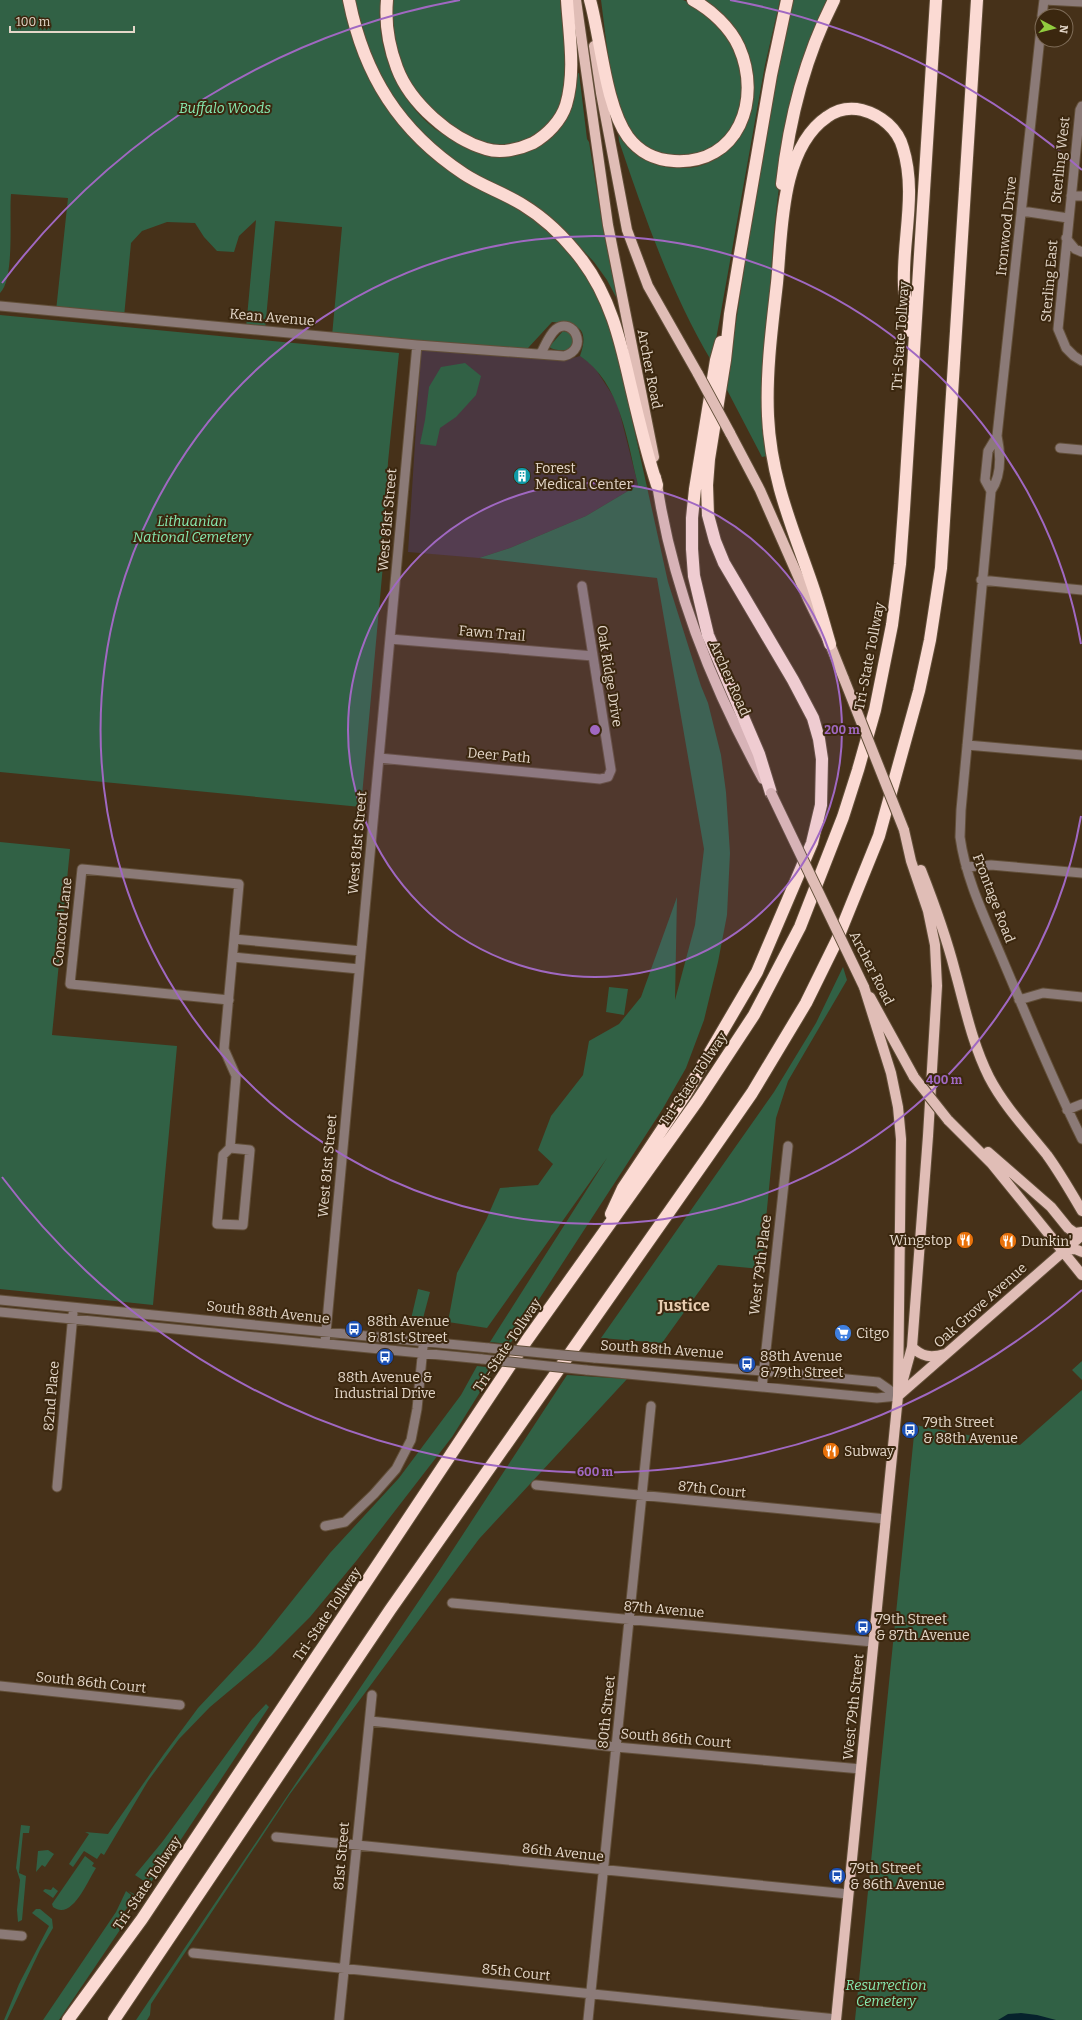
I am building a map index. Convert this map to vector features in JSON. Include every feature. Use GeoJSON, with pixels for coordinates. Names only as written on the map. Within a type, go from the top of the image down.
{"type":"FeatureCollection","features":[{"type":"Feature","properties":{"kind":"highway"},"geometry":{"type":"LineString","coordinates":[[349,0],[354,25],[365,56],[382,90],[404,123],[426,145],[465,174],[523,204],[542,218],[570,244],[597,282],[606,299],[618,331],[648,458],[657,485]]}},
{"type":"Feature","properties":{"kind":"highway"},"geometry":{"type":"LineString","coordinates":[[386,0],[388,37],[391,50],[397,69],[413,96],[435,121],[468,142],[487,150],[502,151],[526,146],[543,137],[558,121],[566,107],[572,79],[567,0]]}},
{"type":"Feature","properties":{"kind":"highway"},"geometry":{"type":"LineString","coordinates":[[589,0],[597,26],[608,85],[620,123],[628,136],[642,151],[655,158],[689,162],[705,158],[728,144],[739,128],[745,110],[748,91],[746,68],[738,46],[722,22],[703,5],[693,0]]}},
{"type":"Feature","properties":{"kind":"highway"},"geometry":{"type":"LineString","coordinates":[[600,1239],[623,1188],[685,1095],[757,972],[812,843],[821,805],[822,759],[819,739],[813,718],[793,680],[724,563],[715,541],[708,515],[707,486],[709,459],[725,360],[730,314],[771,75],[787,0]]}},
{"type":"Feature","properties":{"kind":"highway"},"geometry":{"type":"LineString","coordinates":[[830,644],[812,584],[781,496],[773,466],[768,413],[777,238],[790,135],[810,52],[834,0]]}},
{"type":"Feature","properties":{"kind":"highway","name":"Tri-State Tollway"},"geometry":{"type":"LineString","coordinates":[[68,2020],[142,1919],[527,1340],[698,1100],[754,1015],[800,927],[843,817],[874,710],[892,625],[901,556],[936,0]]}},
{"type":"Feature","properties":{"kind":"highway"},"geometry":{"type":"LineString","coordinates":[[114,2020],[390,1610],[747,1099],[806,1003],[837,940],[879,836],[908,737],[931,632],[941,568],[977,0]]}},
{"type":"Feature","properties":{"kind":"highway"},"geometry":{"type":"LineString","coordinates":[[772,326],[784,214],[794,164],[805,143],[820,122],[836,111],[853,108],[876,115],[887,123],[896,134],[903,148],[908,191],[904,284],[914,357]]}},
{"type":"Feature","properties":{"kind":"highway"},"geometry":{"type":"LineString","coordinates":[[730,314],[716,360],[708,405],[695,489],[692,518],[692,550],[701,610],[708,635],[758,754],[771,793]]}},
{"type":"Feature","properties":{"kind":"main road","name":"Archer Road"},"geometry":{"type":"LineString","coordinates":[[576,0],[608,225],[654,456],[657,485],[679,587],[689,617],[738,728],[771,793],[864,987],[914,1077],[948,1120],[968,1139],[1013,1188],[1082,1275]]}},
{"type":"Feature","properties":{"kind":"main road","name":"Archer Road"},"geometry":{"type":"LineString","coordinates":[[589,0],[601,93],[627,230],[648,286],[698,374],[760,490],[808,599],[830,644],[904,830],[914,860]]}},
{"type":"Feature","properties":{"kind":"main road"},"geometry":{"type":"LineString","coordinates":[[898,1396],[912,1347],[928,1136],[937,986],[935,945],[928,911],[914,860]]}},
{"type":"Feature","properties":{"kind":"main road"},"geometry":{"type":"LineString","coordinates":[[914,860],[945,934],[967,1019],[979,1056],[989,1078],[1013,1114],[1068,1185],[1082,1211]]}},
{"type":"Feature","properties":{"kind":"main road"},"geometry":{"type":"LineString","coordinates":[[864,987],[891,1074],[898,1107],[901,1139],[898,1396]]}},
{"type":"Feature","properties":{"kind":"main road"},"geometry":{"type":"LineString","coordinates":[[968,1139],[991,1154],[1051,1207],[1068,1228],[1075,1232],[1082,1232]]}},
{"type":"Feature","properties":{"kind":"main road","name":"Oak Grove Avenue"},"geometry":{"type":"LineString","coordinates":[[898,1396],[1063,1250],[1082,1235]]}},
{"type":"Feature","properties":{"kind":"main road"},"geometry":{"type":"LineString","coordinates":[[1063,1250],[1075,1249],[1082,1252]]}},
{"type":"Feature","properties":{"kind":"main road"},"geometry":{"type":"LineString","coordinates":[[912,1347],[919,1354],[924,1356],[933,1357],[946,1353]]}},
{"type":"Feature","properties":{"kind":"main road","name":"West 79th Street"},"geometry":{"type":"LineString","coordinates":[[836,2020],[898,1396]]}},
{"type":"Feature","properties":{"kind":"street"},"geometry":{"type":"LineString","coordinates":[[1044,0],[1082,2]]}},
{"type":"Feature","properties":{"kind":"street","name":"Ironwood Drive"},"geometry":{"type":"LineString","coordinates":[[981,580],[991,491],[997,482],[1000,452],[997,436],[1039,48]]}},
{"type":"Feature","properties":{"kind":"street","name":"Sterling West"},"geometry":{"type":"LineString","coordinates":[[1068,218],[1080,110],[1082,106]]}},
{"type":"Feature","properties":{"kind":"street"},"geometry":{"type":"LineString","coordinates":[[1071,196],[1082,196]]}},
{"type":"Feature","properties":{"kind":"street"},"geometry":{"type":"LineString","coordinates":[[1022,212],[1068,218]]}},
{"type":"Feature","properties":{"kind":"street","name":"Sterling East"},"geometry":{"type":"LineString","coordinates":[[1068,218],[1058,329],[1066,348],[1082,361]]}},
{"type":"Feature","properties":{"kind":"street"},"geometry":{"type":"LineString","coordinates":[[1066,238],[1075,249],[1082,252]]}},
{"type":"Feature","properties":{"kind":"street","name":"Kean Avenue"},"geometry":{"type":"LineString","coordinates":[[0,306],[417,345],[541,353]]}},
{"type":"Feature","properties":{"kind":"street","name":"West 81st Street"},"geometry":{"type":"LineString","coordinates":[[325,1343],[417,345]]}},
{"type":"Feature","properties":{"kind":"street"},"geometry":{"type":"LineString","coordinates":[[1060,448],[1082,450]]}},
{"type":"Feature","properties":{"kind":"street"},"geometry":{"type":"LineString","coordinates":[[981,580],[1082,590]]}},
{"type":"Feature","properties":{"kind":"street","name":"Frontage Road"},"geometry":{"type":"LineString","coordinates":[[981,580],[960,837],[966,867],[974,891],[1019,1000],[1067,1110],[1082,1139]]}},
{"type":"Feature","properties":{"kind":"street","name":"Oak Ridge Drive"},"geometry":{"type":"LineString","coordinates":[[582,586],[611,770]]}},
{"type":"Feature","properties":{"kind":"street","name":"Fawn Trail"},"geometry":{"type":"LineString","coordinates":[[390,639],[593,656]]}},
{"type":"Feature","properties":{"kind":"street"},"geometry":{"type":"LineString","coordinates":[[967,745],[1082,755]]}},
{"type":"Feature","properties":{"kind":"street","name":"Deer Path"},"geometry":{"type":"LineString","coordinates":[[379,758],[600,779],[608,776],[611,770]]}},
{"type":"Feature","properties":{"kind":"street"},"geometry":{"type":"LineString","coordinates":[[966,867],[991,865],[1082,873]]}},
{"type":"Feature","properties":{"kind":"street","name":"Concord Lane"},"geometry":{"type":"LineString","coordinates":[[229,1000],[70,984],[82,870],[239,884],[233,956],[229,1000],[224,1049],[236,1076],[230,1148],[223,1155],[217,1224],[243,1225],[250,1150],[230,1148]]}},
{"type":"Feature","properties":{"kind":"street"},"geometry":{"type":"LineString","coordinates":[[234,939],[361,951]]}},
{"type":"Feature","properties":{"kind":"street"},"geometry":{"type":"LineString","coordinates":[[233,956],[359,969]]}},
{"type":"Feature","properties":{"kind":"street"},"geometry":{"type":"LineString","coordinates":[[1019,1000],[1043,993],[1082,997]]}},
{"type":"Feature","properties":{"kind":"street"},"geometry":{"type":"LineString","coordinates":[[1067,1110],[1082,1104]]}},
{"type":"Feature","properties":{"kind":"street","name":"West 79th Place"},"geometry":{"type":"LineString","coordinates":[[762,1387],[788,1146]]}},
{"type":"Feature","properties":{"kind":"street","name":"South 88th Avenue"},"geometry":{"type":"LineString","coordinates":[[0,1300],[594,1358],[763,1371],[878,1382],[898,1396]]}},
{"type":"Feature","properties":{"kind":"street","name":"82nd Place"},"geometry":{"type":"LineString","coordinates":[[57,1487],[73,1307]]}},
{"type":"Feature","properties":{"kind":"street","name":"South 88th Avenue"},"geometry":{"type":"LineString","coordinates":[[0,1312],[878,1398],[898,1396]]}},
{"type":"Feature","properties":{"kind":"street"},"geometry":{"type":"LineString","coordinates":[[325,1526],[345,1522],[374,1494],[396,1469],[411,1440],[417,1409],[424,1342]]}},
{"type":"Feature","properties":{"kind":"street","name":"80th Street"},"geometry":{"type":"LineString","coordinates":[[588,2020],[651,1406]]}},
{"type":"Feature","properties":{"kind":"street","name":"87th Court"},"geometry":{"type":"LineString","coordinates":[[536,1485],[886,1519]]}},
{"type":"Feature","properties":{"kind":"street","name":"87th Avenue"},"geometry":{"type":"LineString","coordinates":[[452,1603],[874,1642]]}},
{"type":"Feature","properties":{"kind":"street","name":"South 86th Court"},"geometry":{"type":"LineString","coordinates":[[0,1686],[180,1705]]}},
{"type":"Feature","properties":{"kind":"street","name":"81st Street"},"geometry":{"type":"LineString","coordinates":[[339,2020],[372,1695]]}},
{"type":"Feature","properties":{"kind":"street","name":"South 86th Court"},"geometry":{"type":"LineString","coordinates":[[370,1721],[616,1747],[861,1769]]}},
{"type":"Feature","properties":{"kind":"street","name":"86th Avenue"},"geometry":{"type":"LineString","coordinates":[[276,1837],[848,1894]]}},
{"type":"Feature","properties":{"kind":"street"},"geometry":{"type":"LineString","coordinates":[[0,1934],[22,1936]]}},
{"type":"Feature","properties":{"kind":"street","name":"85th Court"},"geometry":{"type":"LineString","coordinates":[[193,1953],[344,1967],[836,2020]]}},
{"type":"Feature","properties":{"kind":"shaded area"},"geometry":{"type":"Polygon","coordinates":[[[421,350],[566,360],[580,356],[593,365],[617,402],[638,485],[586,516],[510,548],[479,558],[408,552],[421,350]]]}},
{"type":"Feature","properties":{"kind":"green space","name":"Buffalo Woods"},"geometry":{"type":"Polygon","coordinates":[[[0,0],[344,0],[354,43],[361,61],[374,87],[402,127],[537,219],[576,256],[608,311],[668,582],[701,686],[708,703],[721,755],[726,792],[730,853],[727,915],[718,962],[704,1020],[686,1068],[662,1110],[510,1344],[490,1342],[607,1158],[487,1328],[448,1322],[457,1273],[486,1220],[500,1188],[538,1185],[553,1164],[538,1150],[551,1116],[583,1075],[589,1041],[619,1024],[641,997],[677,897],[675,1000],[695,925],[704,849],[657,578],[479,558],[510,548],[586,516],[638,485],[626,432],[620,414],[605,381],[594,367],[580,356],[584,339],[580,329],[569,324],[552,322],[528,348],[518,350],[332,336],[342,227],[275,221],[265,330],[246,328],[256,220],[239,236],[234,252],[217,251],[204,237],[195,223],[167,222],[142,231],[131,243],[124,317],[56,311],[68,198],[11,194],[10,261],[5,286],[0,293],[0,0]]]}},
{"type":"Feature","properties":{"kind":"green space"},"geometry":{"type":"Polygon","coordinates":[[[354,0],[381,0],[380,19],[382,39],[387,59],[395,79],[406,98],[419,114],[434,128],[452,139],[522,152],[572,104],[575,94],[576,74],[579,73],[587,139],[589,142],[603,228],[617,299],[607,280],[594,262],[569,235],[473,174],[435,147],[394,102],[368,56],[354,0]]]}},
{"type":"Feature","properties":{"kind":"green space"},"geometry":{"type":"Polygon","coordinates":[[[391,0],[560,0],[566,70],[564,97],[555,117],[541,131],[532,136],[516,142],[501,144],[485,142],[456,130],[443,120],[411,86],[402,70],[394,41],[391,0]]]}},
{"type":"Feature","properties":{"kind":"green space"},"geometry":{"type":"Polygon","coordinates":[[[601,0],[683,0],[692,4],[715,23],[732,46],[738,60],[742,90],[741,105],[737,119],[730,132],[720,142],[709,150],[696,154],[682,156],[668,155],[655,152],[643,145],[633,135],[619,107],[611,70],[601,0]]]}},
{"type":"Feature","properties":{"kind":"green space"},"geometry":{"type":"Polygon","coordinates":[[[702,0],[780,0],[765,65],[712,362],[697,336],[671,282],[649,227],[619,141],[618,130],[642,155],[654,164],[688,168],[701,166],[725,153],[743,130],[751,110],[753,89],[751,68],[745,48],[734,29],[720,13],[702,0]]]}},
{"type":"Feature","properties":{"kind":"green space"},"geometry":{"type":"Polygon","coordinates":[[[793,0],[828,0],[816,27],[803,69],[792,112],[784,155],[773,241],[770,283],[767,456],[762,457],[726,388],[757,184],[780,54],[793,0]]]}},
{"type":"Feature","properties":{"kind":"green space","name":"Lithuanian National Cemetery"},"geometry":{"type":"Polygon","coordinates":[[[0,315],[399,353],[388,462],[383,565],[361,807],[0,772],[0,315]]]}},
{"type":"Feature","properties":{"kind":"green space"},"geometry":{"type":"Polygon","coordinates":[[[563,331],[573,334],[574,342],[570,349],[560,350],[549,347],[563,331]]]}},
{"type":"Feature","properties":{"kind":"green space"},"geometry":{"type":"Polygon","coordinates":[[[465,363],[481,376],[476,395],[456,417],[440,428],[436,446],[420,444],[429,387],[441,367],[465,363]]]}},
{"type":"Feature","properties":{"kind":"green space"},"geometry":{"type":"Polygon","coordinates":[[[0,842],[70,849],[52,1035],[177,1046],[153,1305],[0,1289],[0,842]]]}},
{"type":"Feature","properties":{"kind":"green space"},"geometry":{"type":"Polygon","coordinates":[[[843,967],[847,980],[788,1081],[776,1118],[761,1269],[718,1265],[662,1343],[601,1338],[774,1092],[816,1023],[843,967]]]}},
{"type":"Feature","properties":{"kind":"green space"},"geometry":{"type":"Polygon","coordinates":[[[609,987],[628,989],[624,1015],[606,1012],[609,987]]]}},
{"type":"Feature","properties":{"kind":"green space"},"geometry":{"type":"Polygon","coordinates":[[[418,1289],[430,1292],[422,1322],[411,1319],[418,1289]]]}},
{"type":"Feature","properties":{"kind":"green space"},"geometry":{"type":"Polygon","coordinates":[[[1082,1361],[1082,1380],[1072,1370],[1082,1361]]]}},
{"type":"Feature","properties":{"kind":"green space"},"geometry":{"type":"Polygon","coordinates":[[[477,1366],[495,1368],[452,1437],[357,1560],[310,1617],[271,1656],[210,1707],[179,1739],[148,1781],[104,1855],[101,1853],[97,1859],[84,1851],[73,1867],[69,1864],[89,1834],[85,1832],[108,1834],[198,1708],[256,1646],[330,1553],[399,1478],[461,1395],[477,1366]]]}},
{"type":"Feature","properties":{"kind":"green space"},"geometry":{"type":"Polygon","coordinates":[[[567,1375],[627,1379],[479,1539],[290,1794],[151,2004],[150,2015],[147,2020],[136,2020],[439,1571],[567,1375]]]}},
{"type":"Feature","properties":{"kind":"green space","name":"Resurrection Cemetery"},"geometry":{"type":"Polygon","coordinates":[[[1082,1390],[1082,2020],[855,2020],[915,1425],[1020,1445],[1082,1390]]]}},
{"type":"Feature","properties":{"kind":"green space"},"geometry":{"type":"Polygon","coordinates":[[[266,1704],[269,1707],[174,1850],[139,1899],[128,1891],[138,1896],[147,1883],[135,1875],[163,1841],[252,1719],[266,1704]]]}},
{"type":"Feature","properties":{"kind":"green space"},"geometry":{"type":"Polygon","coordinates":[[[21,1825],[30,1826],[29,1833],[23,1833],[19,1873],[26,1876],[22,1920],[18,1922],[17,1910],[20,1880],[16,1868],[21,1825]]]}},
{"type":"Feature","properties":{"kind":"green space"},"geometry":{"type":"Polygon","coordinates":[[[48,1850],[54,1854],[45,1867],[42,1865],[36,1872],[38,1851],[48,1850]]]}},
{"type":"Feature","properties":{"kind":"green space"},"geometry":{"type":"Polygon","coordinates":[[[85,1856],[94,1863],[92,1866],[96,1868],[78,1898],[73,1905],[66,1909],[60,1910],[53,1907],[52,1904],[85,1856]]]}},
{"type":"Feature","properties":{"kind":"green space"},"geometry":{"type":"Polygon","coordinates":[[[53,1887],[58,1891],[53,1898],[43,1891],[45,1889],[51,1890],[53,1887]]]}},
{"type":"Feature","properties":{"kind":"green space"},"geometry":{"type":"Polygon","coordinates":[[[126,1891],[135,1898],[123,1913],[128,1916],[126,1921],[59,2020],[43,2020],[116,1912],[126,1891]]]}},
{"type":"Feature","properties":{"kind":"green space"},"geometry":{"type":"Polygon","coordinates":[[[36,1909],[40,1909],[52,1919],[53,1928],[40,1950],[7,2020],[4,2020],[19,1984],[49,1926],[32,1913],[36,1909]]]}},
{"type":"Feature","properties":{"kind":"water"},"geometry":{"type":"Polygon","coordinates":[[[1021,2013],[1056,2020],[998,2020],[1008,2014],[1021,2013]]]}},
{"type":"Feature","properties":{"kind":"place","name":"Forest Medical Center"},"geometry":{"type":"Point","coordinates":[522,476]}},
{"type":"Feature","properties":{"kind":"place","name":"Wingstop"},"geometry":{"type":"Point","coordinates":[965,1240]}},
{"type":"Feature","properties":{"kind":"place","name":"Dunkin'"},"geometry":{"type":"Point","coordinates":[1008,1241]}},
{"type":"Feature","properties":{"kind":"place","name":"88th Avenue & 81st Street"},"geometry":{"type":"Point","coordinates":[354,1329]}},
{"type":"Feature","properties":{"kind":"place","name":"Citgo"},"geometry":{"type":"Point","coordinates":[843,1333]}},
{"type":"Feature","properties":{"kind":"place","name":"88th Avenue & Industrial Drive"},"geometry":{"type":"Point","coordinates":[385,1357]}},
{"type":"Feature","properties":{"kind":"place","name":"88th Avenue & 79th Street"},"geometry":{"type":"Point","coordinates":[747,1364]}},
{"type":"Feature","properties":{"kind":"place","name":"79th Street & 88th Avenue"},"geometry":{"type":"Point","coordinates":[910,1430]}},
{"type":"Feature","properties":{"kind":"place","name":"Subway"},"geometry":{"type":"Point","coordinates":[831,1451]}},
{"type":"Feature","properties":{"kind":"place","name":"79th Street & 87th Avenue"},"geometry":{"type":"Point","coordinates":[863,1627]}},
{"type":"Feature","properties":{"kind":"place","name":"79th Street & 86th Avenue"},"geometry":{"type":"Point","coordinates":[837,1876]}},
{"type":"Feature","properties":{"kind":"district","name":"Justice"},"geometry":{"type":"Point","coordinates":[684,1305]}}]}
